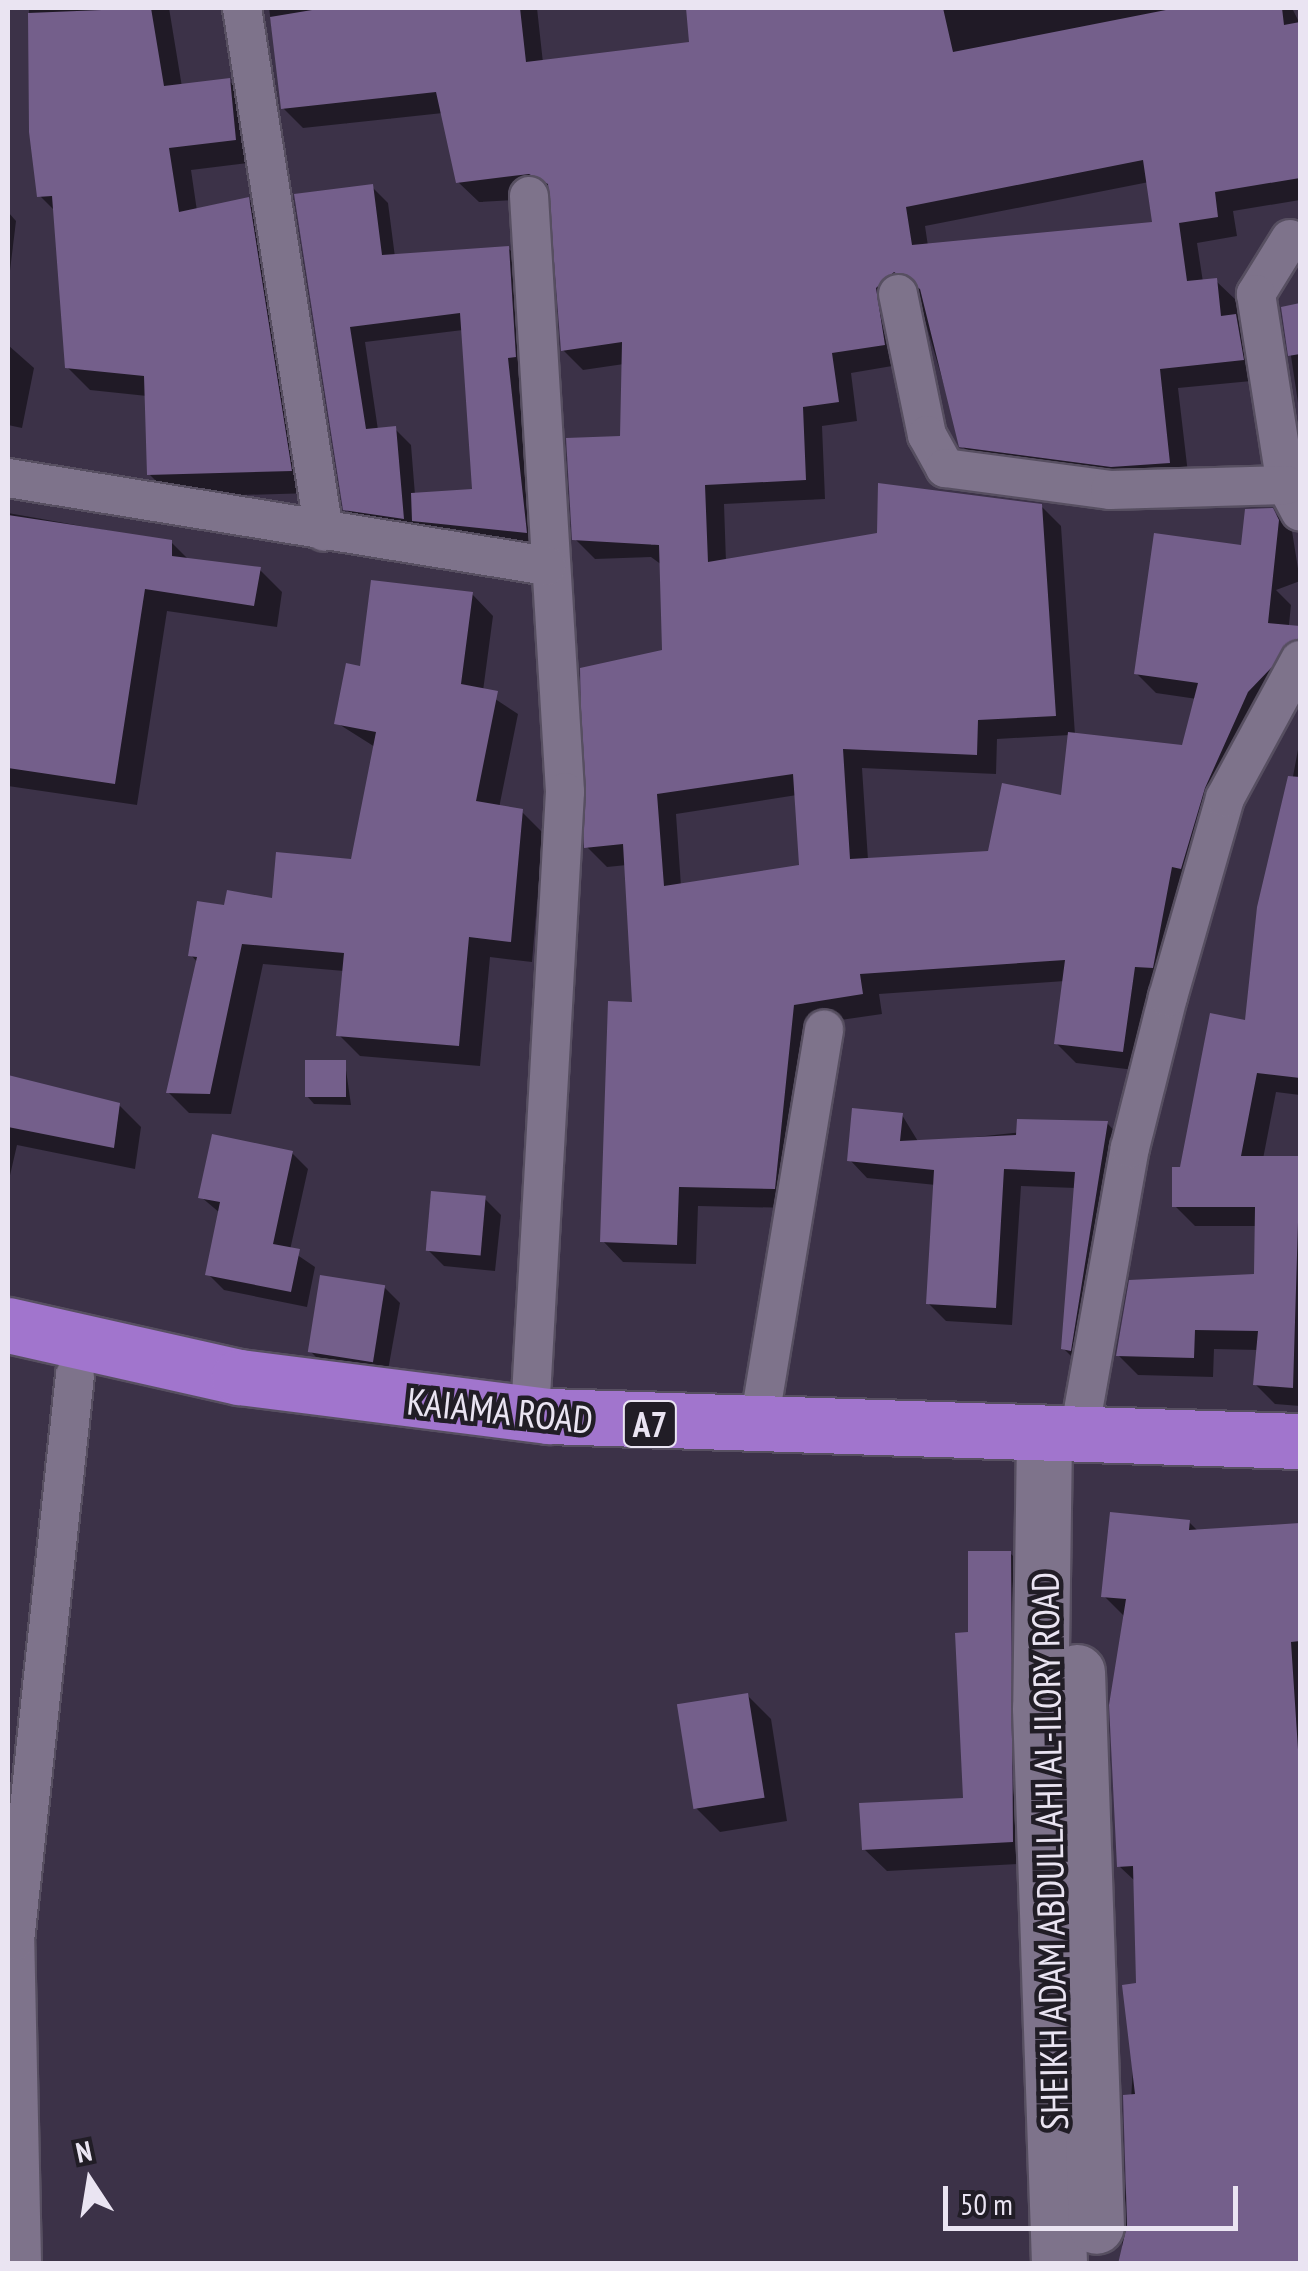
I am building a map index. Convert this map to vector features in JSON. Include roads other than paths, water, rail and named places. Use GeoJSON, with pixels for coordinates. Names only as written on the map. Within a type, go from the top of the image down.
{"type":"FeatureCollection","features":[{"type":"Feature","properties":{"kind":"highway","name":"KAIAMA ROAD"},"geometry":{"type":"LineString","coordinates":[[8,1324],[239,1377],[530,1414],[1300,1474]]}},
{"type":"Feature","properties":{"kind":"highway","name":"KAIAMA ROAD"},"geometry":{"type":"LineString","coordinates":[[8,1359],[286,1415],[566,1450],[1060,1456],[1300,1441]]}},
{"type":"Feature","properties":{"kind":"street"},"geometry":{"type":"LineString","coordinates":[[246,9],[324,532]]}},
{"type":"Feature","properties":{"kind":"street"},"geometry":{"type":"LineString","coordinates":[[529,196],[547,566],[565,792],[530,1414]]}},
{"type":"Feature","properties":{"kind":"street"},"geometry":{"type":"LineString","coordinates":[[898,294],[927,435],[945,468],[1110,490],[1293,498],[1256,294],[1290,240]]}},
{"type":"Feature","properties":{"kind":"street"},"geometry":{"type":"LineString","coordinates":[[8,478],[547,566]]}},
{"type":"Feature","properties":{"kind":"street"},"geometry":{"type":"LineString","coordinates":[[1060,1456],[1130,1148],[1225,798],[1300,660]]}},
{"type":"Feature","properties":{"kind":"street"},"geometry":{"type":"LineString","coordinates":[[758,1429],[824,1030]]}},
{"type":"Feature","properties":{"kind":"street"},"geometry":{"type":"LineString","coordinates":[[22,2264],[15,1940],[75,1375]]}},
{"type":"Feature","properties":{"kind":"street","name":"SHEIKH ADAM ABDULLAHI AL-ILORY ROAD"},"geometry":{"type":"LineString","coordinates":[[1060,1456],[1040,1708],[1060,2264]]}},
{"type":"Feature","properties":{"kind":"street","name":"SHEIKH ADAM ABDULLAHI AL-ILORY ROAD"},"geometry":{"type":"LineString","coordinates":[[1060,1456],[1098,2264]]}}]}
